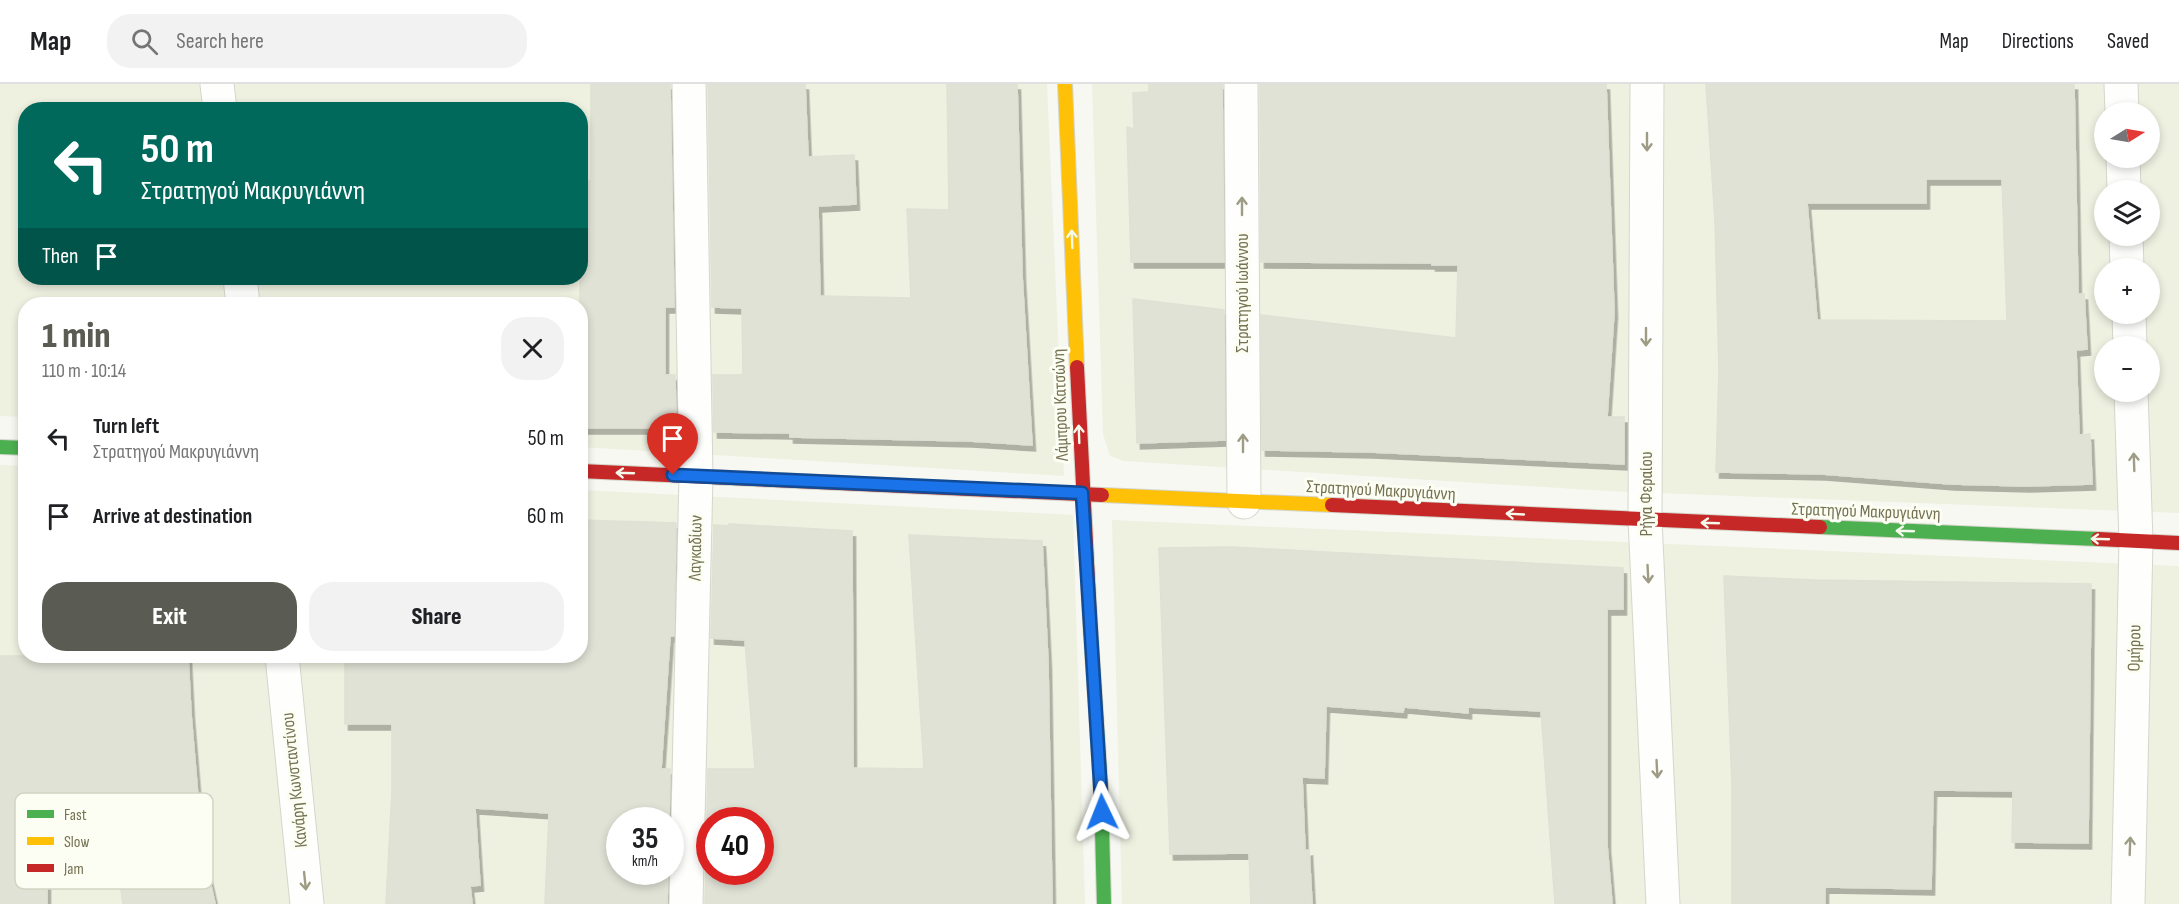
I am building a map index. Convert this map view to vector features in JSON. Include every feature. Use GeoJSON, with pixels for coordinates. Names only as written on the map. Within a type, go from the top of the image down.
{"type":"FeatureCollection","features":[{"type":"Feature","properties":{"kind":"main road","name":"Λάμπρου Κατσώνη"},"geometry":{"type":"LineString","coordinates":[[1065,84],[1082,493],[1101,790],[1104,904]]}},
{"type":"Feature","properties":{"kind":"main road"},"geometry":{"type":"LineString","coordinates":[[0,447],[18,448]]}},
{"type":"Feature","properties":{"kind":"main road","name":"Στρατηγού Μακρυγιάννη"},"geometry":{"type":"LineString","coordinates":[[588,471],[2179,543]]}},
{"type":"Feature","properties":{"kind":"street"},"geometry":{"type":"LineString","coordinates":[[217,84],[219,102]]}},
{"type":"Feature","properties":{"kind":"street","name":"Λαγκαδίων"},"geometry":{"type":"LineString","coordinates":[[686,904],[696,476],[689,84]]}},
{"type":"Feature","properties":{"kind":"street","name":"Στρατηγού Ιωάννου"},"geometry":{"type":"LineString","coordinates":[[1241,84],[1244,502]]}},
{"type":"Feature","properties":{"kind":"street","name":"Ρήγα Φεραίου"},"geometry":{"type":"LineString","coordinates":[[1647,84],[1645,520],[1663,904]]}},
{"type":"Feature","properties":{"kind":"street"},"geometry":{"type":"LineString","coordinates":[[2121,84],[2122,102]]}},
{"type":"Feature","properties":{"kind":"street","name":"Ομήρου"},"geometry":{"type":"LineString","coordinates":[[2128,904],[2136,541],[2131,402]]}},
{"type":"Feature","properties":{"kind":"street","name":"Κανάρη Κωνσταντίνου"},"geometry":{"type":"LineString","coordinates":[[283,663],[307,904]]}},
{"type":"Feature","properties":{"kind":"shaded area"},"geometry":{"type":"Polygon","coordinates":[[[0,84],[1047,84],[1064,476],[588,447],[588,297],[18,297],[18,417],[0,416],[0,84]]]}},
{"type":"Feature","properties":{"kind":"shaded area"},"geometry":{"type":"Polygon","coordinates":[[[1092,84],[2179,84],[2179,513],[1608,491],[1124,461],[1110,456],[1103,434],[1092,84]]]}},
{"type":"Feature","properties":{"kind":"shaded area"},"geometry":{"type":"Polygon","coordinates":[[[0,465],[18,466],[18,663],[588,663],[588,490],[1073,515],[1085,904],[0,904],[0,465]]]}},
{"type":"Feature","properties":{"kind":"shaded area"},"geometry":{"type":"Polygon","coordinates":[[[1112,520],[2179,566],[2179,904],[1122,904],[1112,520]]]}},
{"type":"Feature","properties":{"kind":"building"},"geometry":{"type":"Polygon","coordinates":[[[591,84],[670,84],[674,307],[665,307],[665,375],[675,375],[676,428],[588,428],[588,297],[580,297],[580,285],[588,285],[588,181],[591,181],[591,84]]]}},
{"type":"Feature","properties":{"kind":"building"},"geometry":{"type":"Polygon","coordinates":[[[708,84],[805,84],[808,157],[854,155],[856,204],[818,206],[820,296],[911,298],[907,209],[949,210],[947,84],[1017,84],[1022,275],[1032,445],[969,441],[790,437],[790,433],[714,432],[713,375],[743,375],[742,308],[712,307],[708,84]]]}},
{"type":"Feature","properties":{"kind":"building"},"geometry":{"type":"Polygon","coordinates":[[[1149,84],[1222,84],[1224,262],[1131,262],[1127,127],[1134,129],[1133,93],[1149,92],[1149,84]]]}},
{"type":"Feature","properties":{"kind":"building"},"geometry":{"type":"Polygon","coordinates":[[[1260,84],[1606,84],[1614,312],[1607,417],[1624,417],[1624,464],[1370,452],[1262,450],[1261,315],[1456,338],[1458,265],[1261,262],[1260,84]]]}},
{"type":"Feature","properties":{"kind":"building"},"geometry":{"type":"Polygon","coordinates":[[[1706,84],[2074,84],[2078,294],[2084,294],[2087,349],[2076,350],[2079,435],[2090,434],[2092,484],[2026,486],[1951,484],[1822,474],[1716,472],[1719,371],[1715,221],[1706,84]],[[1926,179],[1926,203],[1807,203],[1817,320],[2007,321],[2002,179],[1926,179]]]}},
{"type":"Feature","properties":{"kind":"building"},"geometry":{"type":"Polygon","coordinates":[[[1133,299],[1224,310],[1225,440],[1137,443],[1133,299]]]}},
{"type":"Feature","properties":{"kind":"building"},"geometry":{"type":"Polygon","coordinates":[[[588,520],[676,523],[674,636],[670,636],[661,769],[670,769],[669,807],[606,807],[606,885],[668,885],[667,904],[545,904],[549,813],[475,808],[480,885],[470,886],[472,904],[386,904],[392,791],[392,724],[345,724],[345,663],[588,663],[588,520]]]}},
{"type":"Feature","properties":{"kind":"building"},"geometry":{"type":"Polygon","coordinates":[[[714,525],[852,531],[853,768],[924,769],[909,535],[1042,541],[1048,663],[1052,904],[705,904],[705,885],[774,885],[774,807],[707,807],[708,769],[755,769],[745,640],[711,638],[714,525]]]}},
{"type":"Feature","properties":{"kind":"building"},"geometry":{"type":"Polygon","coordinates":[[[1231,547],[1623,568],[1623,609],[1607,609],[1607,845],[1612,904],[1555,904],[1541,711],[1468,707],[1468,713],[1404,707],[1403,712],[1326,706],[1324,778],[1302,777],[1305,851],[1309,850],[1312,904],[1251,904],[1249,853],[1170,854],[1159,548],[1231,547]]]}},
{"type":"Feature","properties":{"kind":"building"},"geometry":{"type":"Polygon","coordinates":[[[1724,576],[1815,580],[2091,584],[2088,843],[2012,842],[2013,791],[1933,790],[1931,889],[1825,887],[1825,904],[1732,904],[1732,788],[1724,576]]]}},
{"type":"Feature","properties":{"kind":"building"},"geometry":{"type":"Polygon","coordinates":[[[0,656],[18,656],[18,663],[188,663],[198,793],[15,793],[15,889],[47,889],[47,904],[0,904],[0,656]]]}},
{"type":"Feature","properties":{"kind":"building"},"geometry":{"type":"Polygon","coordinates":[[[121,889],[212,889],[215,904],[123,904],[121,889]]]}},
{"type":"Feature","properties":{"kind":"traffic: fast"},"geometry":{"type":"LineString","coordinates":[[0,447],[18,448]]}},
{"type":"Feature","properties":{"kind":"traffic: fast"},"geometry":{"type":"LineString","coordinates":[[1820,527],[2098,539]]}},
{"type":"Feature","properties":{"kind":"traffic: fast"},"geometry":{"type":"LineString","coordinates":[[1090,621],[1101,790],[1104,904]]}},
{"type":"Feature","properties":{"kind":"traffic: slow"},"geometry":{"type":"LineString","coordinates":[[1065,84],[1077,367]]}},
{"type":"Feature","properties":{"kind":"traffic: slow"},"geometry":{"type":"LineString","coordinates":[[1102,495],[1332,505]]}},
{"type":"Feature","properties":{"kind":"traffic: jam"},"geometry":{"type":"LineString","coordinates":[[1077,367],[1090,621]]}},
{"type":"Feature","properties":{"kind":"traffic: jam"},"geometry":{"type":"LineString","coordinates":[[588,471],[1102,495]]}},
{"type":"Feature","properties":{"kind":"traffic: jam"},"geometry":{"type":"LineString","coordinates":[[1332,505],[1820,527]]}},
{"type":"Feature","properties":{"kind":"traffic: jam"},"geometry":{"type":"LineString","coordinates":[[2098,539],[2179,543]]}},
{"type":"Feature","properties":{"kind":"route"},"geometry":{"type":"LineString","coordinates":[[673,475],[1082,493],[1102,812]]}}]}
